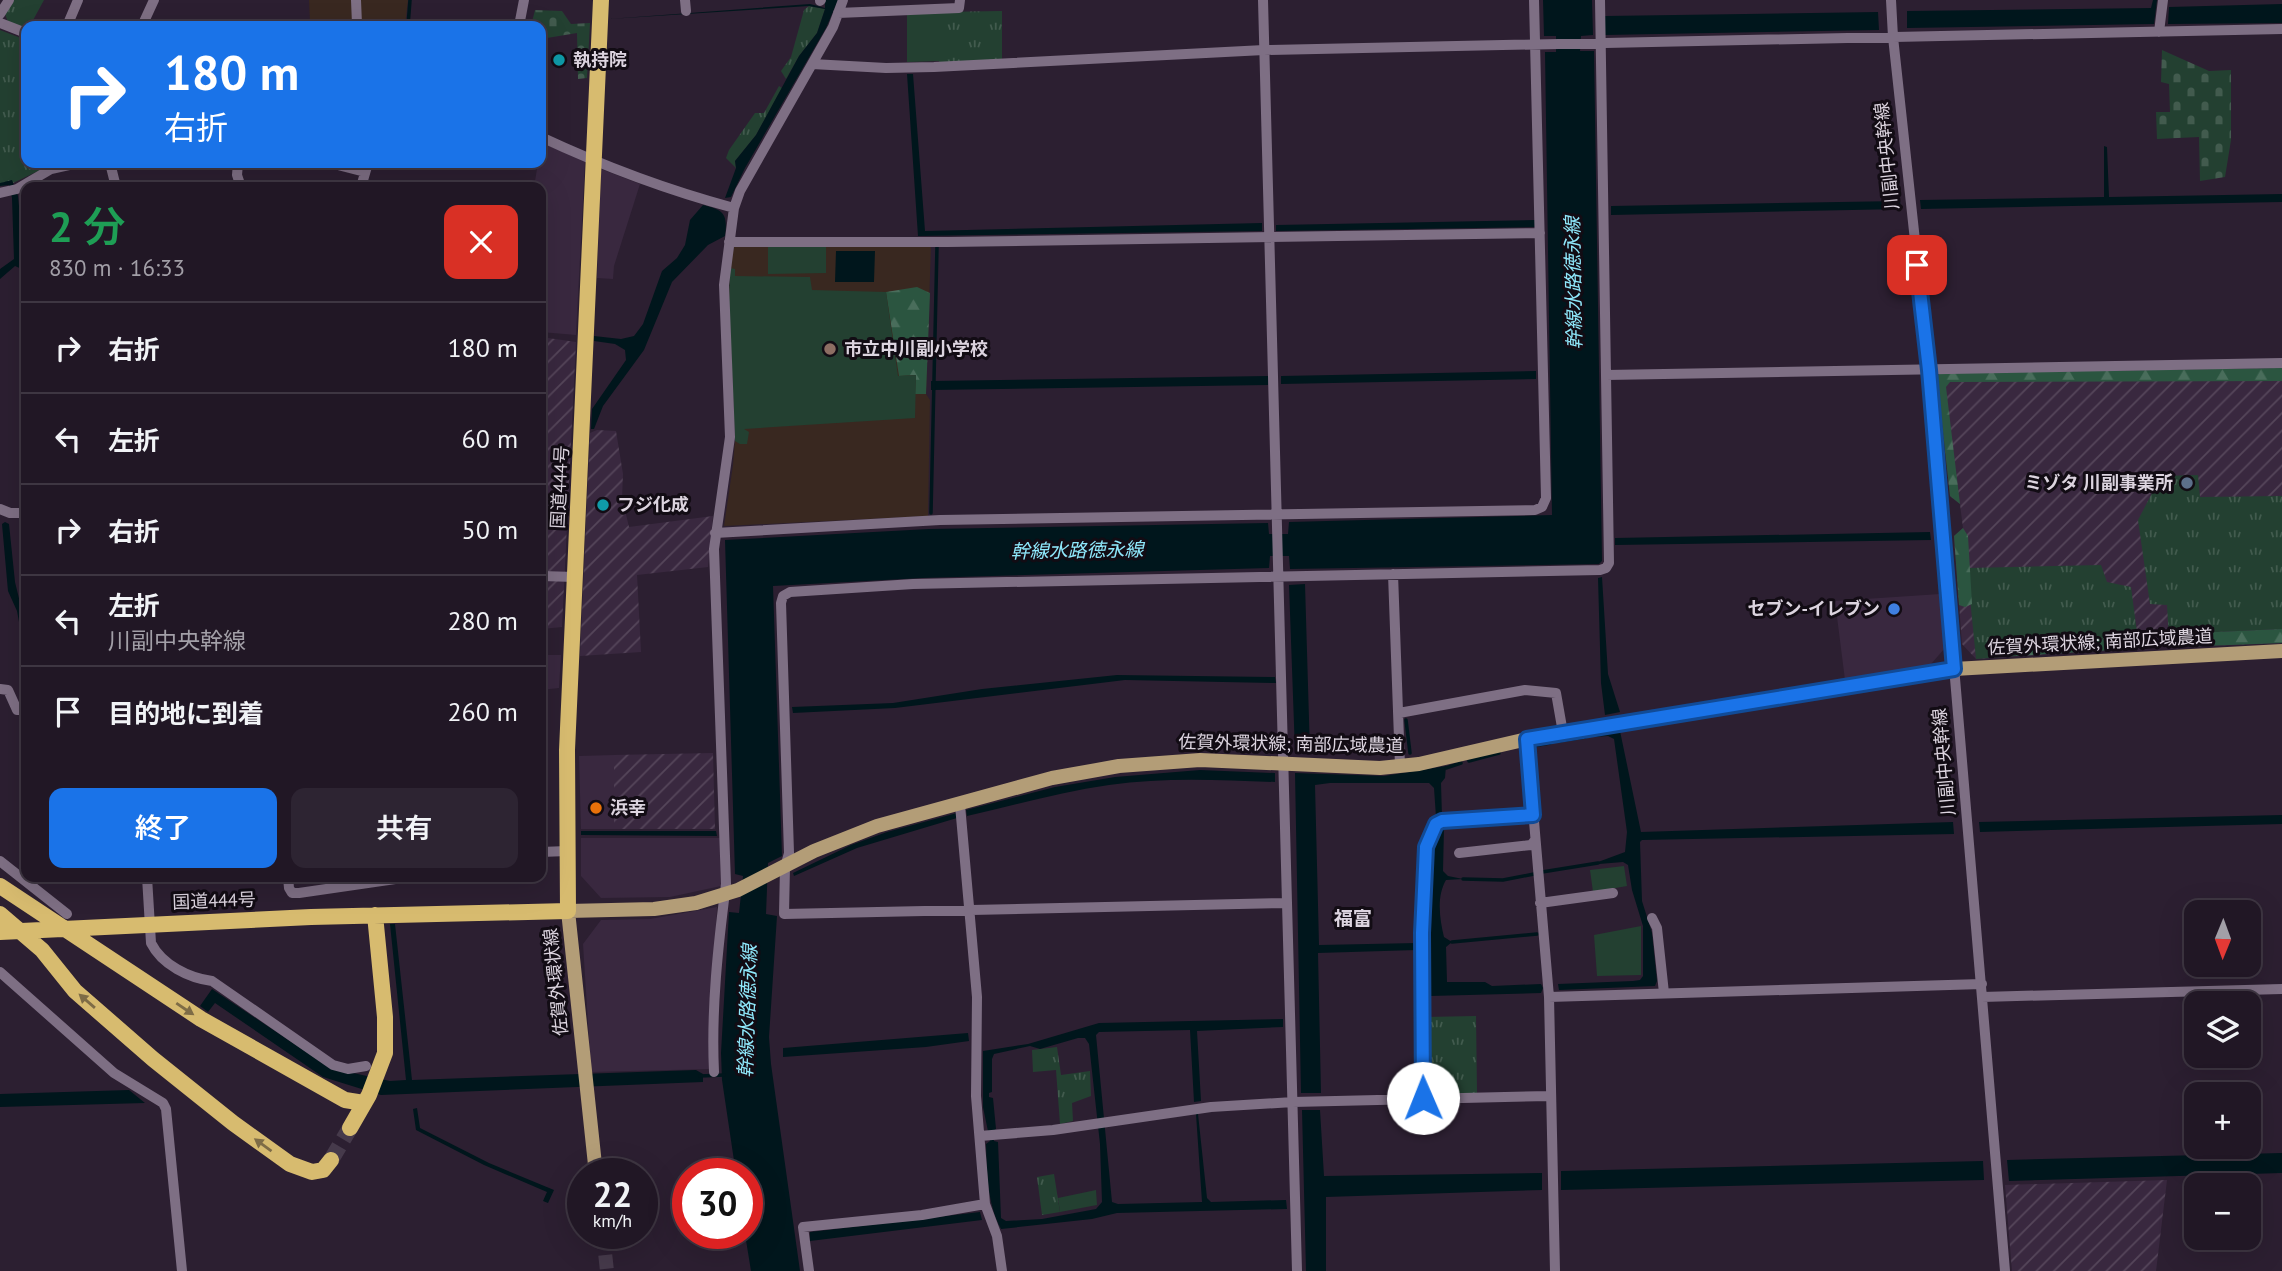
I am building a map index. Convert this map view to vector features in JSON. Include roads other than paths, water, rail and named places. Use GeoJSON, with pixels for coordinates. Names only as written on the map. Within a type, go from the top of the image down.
{"type":"FeatureCollection","features":[{"type":"Feature","properties":{"kind":"highway","name":"国道444号"},"geometry":{"type":"LineString","coordinates":[[0,932],[149,923],[568,911],[568,751],[601,0]]}},
{"type":"Feature","properties":{"kind":"highway"},"geometry":{"type":"LineString","coordinates":[[4,889],[201,1019],[345,1100],[364,1103]]}},
{"type":"Feature","properties":{"kind":"highway"},"geometry":{"type":"LineString","coordinates":[[0,914],[42,950],[75,991],[153,1059],[233,1123],[290,1164],[312,1172],[323,1170],[331,1160]]}},
{"type":"Feature","properties":{"kind":"highway"},"geometry":{"type":"LineString","coordinates":[[350,1128],[381,1069],[386,1037],[375,915]]}},
{"type":"Feature","properties":{"kind":"main road","name":"佐賀外環状線; 南部広域農道"},"geometry":{"type":"LineString","coordinates":[[778,870],[877,826],[1052,778],[1119,766],[1200,760],[1380,768],[1419,764],[1527,739],[1954,669],[2282,652]]}},
{"type":"Feature","properties":{"kind":"main road","name":"佐賀外環状線"},"geometry":{"type":"LineString","coordinates":[[594,1158],[568,911],[653,909],[696,903],[732,892],[778,870]]}},
{"type":"Feature","properties":{"kind":"street"},"geometry":{"type":"LineString","coordinates":[[0,14],[9,0]]}},
{"type":"Feature","properties":{"kind":"street"},"geometry":{"type":"LineString","coordinates":[[69,21],[78,0]]}},
{"type":"Feature","properties":{"kind":"street"},"geometry":{"type":"LineString","coordinates":[[144,21],[154,0]]}},
{"type":"Feature","properties":{"kind":"street"},"geometry":{"type":"LineString","coordinates":[[356,0],[358,21]]}},
{"type":"Feature","properties":{"kind":"street"},"geometry":{"type":"LineString","coordinates":[[520,21],[524,0]]}},
{"type":"Feature","properties":{"kind":"street"},"geometry":{"type":"LineString","coordinates":[[714,1072],[721,909],[732,892],[714,549],[730,438],[724,285],[729,242],[734,208],[740,191],[812,64],[842,0]]}},
{"type":"Feature","properties":{"kind":"street"},"geometry":{"type":"LineString","coordinates":[[838,13],[960,8],[960,0]]}},
{"type":"Feature","properties":{"kind":"street"},"geometry":{"type":"LineString","coordinates":[[1263,0],[1297,1271]]}},
{"type":"Feature","properties":{"kind":"street"},"geometry":{"type":"LineString","coordinates":[[715,533],[940,520],[1535,510],[1542,507],[1546,498],[1534,0]]}},
{"type":"Feature","properties":{"kind":"street"},"geometry":{"type":"LineString","coordinates":[[1287,903],[784,914],[778,870],[789,853],[781,603],[783,596],[790,592],[913,584],[1606,568],[1609,563],[1600,0]]}},
{"type":"Feature","properties":{"kind":"street","name":"川副中央幹線"},"geometry":{"type":"LineString","coordinates":[[1891,0],[1929,370],[2005,1271]]}},
{"type":"Feature","properties":{"kind":"street"},"geometry":{"type":"LineString","coordinates":[[2159,32],[2163,0]]}},
{"type":"Feature","properties":{"kind":"street"},"geometry":{"type":"LineString","coordinates":[[0,23],[21,31]]}},
{"type":"Feature","properties":{"kind":"street"},"geometry":{"type":"LineString","coordinates":[[812,64],[886,68],[934,67],[1264,50],[2282,29]]}},
{"type":"Feature","properties":{"kind":"street"},"geometry":{"type":"LineString","coordinates":[[546,139],[594,161],[680,193],[734,208]]}},
{"type":"Feature","properties":{"kind":"street"},"geometry":{"type":"LineString","coordinates":[[27,182],[56,168]]}},
{"type":"Feature","properties":{"kind":"street"},"geometry":{"type":"LineString","coordinates":[[729,242],[948,242],[1540,233]]}},
{"type":"Feature","properties":{"kind":"street"},"geometry":{"type":"LineString","coordinates":[[1606,375],[2282,363]]}},
{"type":"Feature","properties":{"kind":"street"},"geometry":{"type":"LineString","coordinates":[[0,509],[21,513]]}},
{"type":"Feature","properties":{"kind":"street"},"geometry":{"type":"LineString","coordinates":[[1393,574],[1400,766]]}},
{"type":"Feature","properties":{"kind":"street"},"geometry":{"type":"LineString","coordinates":[[546,576],[575,577]]}},
{"type":"Feature","properties":{"kind":"street"},"geometry":{"type":"LineString","coordinates":[[0,689],[8,690],[17,710],[21,710]]}},
{"type":"Feature","properties":{"kind":"street"},"geometry":{"type":"LineString","coordinates":[[1399,713],[1525,690],[1556,693],[1563,733]]}},
{"type":"Feature","properties":{"kind":"street"},"geometry":{"type":"LineString","coordinates":[[1527,739],[1549,997],[1555,1271]]}},
{"type":"Feature","properties":{"kind":"street"},"geometry":{"type":"LineString","coordinates":[[960,805],[977,997],[976,1096],[988,1135],[985,1204],[997,1236],[1002,1271]]}},
{"type":"Feature","properties":{"kind":"street"},"geometry":{"type":"LineString","coordinates":[[1423,1098],[1422,933],[1426,847],[1436,824],[1442,821],[1533,815]]}},
{"type":"Feature","properties":{"kind":"street"},"geometry":{"type":"LineString","coordinates":[[1459,853],[1531,845],[1535,840]]}},
{"type":"Feature","properties":{"kind":"street"},"geometry":{"type":"LineString","coordinates":[[546,852],[567,851]]}},
{"type":"Feature","properties":{"kind":"street"},"geometry":{"type":"LineString","coordinates":[[0,861],[21,878]]}},
{"type":"Feature","properties":{"kind":"street"},"geometry":{"type":"LineString","coordinates":[[27,882],[67,914]]}},
{"type":"Feature","properties":{"kind":"street"},"geometry":{"type":"LineString","coordinates":[[147,882],[151,943],[156,952],[191,978],[212,981],[333,1065],[348,1069],[366,1066]]}},
{"type":"Feature","properties":{"kind":"street"},"geometry":{"type":"LineString","coordinates":[[288,882],[292,893],[375,882]]}},
{"type":"Feature","properties":{"kind":"street"},"geometry":{"type":"LineString","coordinates":[[1540,903],[1614,893]]}},
{"type":"Feature","properties":{"kind":"street"},"geometry":{"type":"LineString","coordinates":[[1652,918],[1657,929],[1664,993]]}},
{"type":"Feature","properties":{"kind":"street"},"geometry":{"type":"LineString","coordinates":[[0,972],[114,1073],[163,1103],[166,1109],[182,1271]]}},
{"type":"Feature","properties":{"kind":"street"},"geometry":{"type":"LineString","coordinates":[[1549,997],[1982,984]]}},
{"type":"Feature","properties":{"kind":"street"},"geometry":{"type":"LineString","coordinates":[[1982,997],[2282,989]]}},
{"type":"Feature","properties":{"kind":"street"},"geometry":{"type":"LineString","coordinates":[[988,1135],[1095,1124],[1203,1108],[1293,1102],[1550,1096]]}},
{"type":"Feature","properties":{"kind":"street"},"geometry":{"type":"LineString","coordinates":[[809,1271],[803,1227],[922,1215],[985,1204]]}},
{"type":"Feature","properties":{"kind":"water"},"geometry":{"type":"Polygon","coordinates":[[[825,0],[838,0],[826,28],[731,197],[725,198],[736,168],[735,161],[756,135],[799,56],[817,33],[825,9],[809,6],[609,19],[810,4],[825,8],[825,0]]]}},
{"type":"Feature","properties":{"kind":"water","name":"幹線水路徳永線"},"geometry":{"type":"Polygon","coordinates":[[[1543,0],[1592,0],[1593,35],[1581,36],[1580,51],[1594,51],[1602,561],[1599,564],[1290,569],[1289,556],[1270,556],[1269,568],[922,578],[773,586],[782,856],[768,863],[766,914],[777,916],[769,1037],[800,1271],[751,1271],[747,1249],[763,1249],[763,1158],[734,1158],[722,1080],[721,1053],[729,912],[739,913],[743,876],[735,874],[725,540],[929,529],[1268,523],[1269,534],[1288,534],[1289,522],[1552,515],[1545,52],[1556,52],[1556,36],[1544,36],[1543,0]]]}},
{"type":"Feature","properties":{"kind":"water"},"geometry":{"type":"Polygon","coordinates":[[[2153,0],[2157,0],[2154,24],[1907,28],[1907,11],[2151,8],[2153,0]]]}},
{"type":"Feature","properties":{"kind":"water"},"geometry":{"type":"Polygon","coordinates":[[[2282,4],[2282,23],[2168,24],[2169,7],[2282,4]]]}},
{"type":"Feature","properties":{"kind":"water"},"geometry":{"type":"Polygon","coordinates":[[[1878,12],[1879,30],[1605,35],[1605,16],[1878,12]]]}},
{"type":"Feature","properties":{"kind":"water"},"geometry":{"type":"Polygon","coordinates":[[[907,74],[913,74],[925,231],[1262,223],[1262,231],[918,236],[907,74]]]}},
{"type":"Feature","properties":{"kind":"water"},"geometry":{"type":"Polygon","coordinates":[[[2104,146],[2107,147],[2109,197],[2282,194],[2282,202],[1921,209],[1920,200],[2104,197],[2104,146]]]}},
{"type":"Feature","properties":{"kind":"water"},"geometry":{"type":"Polygon","coordinates":[[[12,180],[18,196],[21,269],[15,266],[0,279],[0,269],[14,259],[12,198],[9,185],[0,186],[0,183],[12,180]]]}},
{"type":"Feature","properties":{"kind":"water"},"geometry":{"type":"Polygon","coordinates":[[[1900,201],[1901,209],[1611,215],[1611,206],[1900,201]]]}},
{"type":"Feature","properties":{"kind":"water"},"geometry":{"type":"Polygon","coordinates":[[[703,205],[723,214],[726,223],[725,236],[708,245],[672,282],[644,350],[603,406],[594,429],[591,429],[592,409],[626,360],[625,350],[615,344],[594,341],[594,336],[621,339],[634,336],[643,324],[662,271],[677,258],[685,245],[690,220],[703,205]]]}},
{"type":"Feature","properties":{"kind":"water"},"geometry":{"type":"Polygon","coordinates":[[[1535,220],[1535,227],[1276,231],[1276,225],[1535,220]]]}},
{"type":"Feature","properties":{"kind":"water"},"geometry":{"type":"Polygon","coordinates":[[[836,251],[875,251],[874,282],[835,282],[836,251]]]}},
{"type":"Feature","properties":{"kind":"water"},"geometry":{"type":"Polygon","coordinates":[[[1536,371],[1536,379],[1281,384],[1281,376],[1536,371]]]}},
{"type":"Feature","properties":{"kind":"water"},"geometry":{"type":"Polygon","coordinates":[[[1268,376],[1268,385],[931,390],[931,381],[1268,376]]]}},
{"type":"Feature","properties":{"kind":"water"},"geometry":{"type":"Polygon","coordinates":[[[2,524],[9,524],[15,582],[21,607],[21,633],[17,611],[8,591],[2,524]]]}},
{"type":"Feature","properties":{"kind":"water"},"geometry":{"type":"Polygon","coordinates":[[[1930,532],[1931,540],[1615,545],[1615,538],[1930,532]]]}},
{"type":"Feature","properties":{"kind":"water"},"geometry":{"type":"Polygon","coordinates":[[[1602,577],[1608,674],[1620,712],[1605,715],[1601,683],[1598,578],[1602,577]]]}},
{"type":"Feature","properties":{"kind":"water"},"geometry":{"type":"Polygon","coordinates":[[[1305,584],[1310,753],[1295,752],[1289,585],[1305,584]]]}},
{"type":"Feature","properties":{"kind":"water"},"geometry":{"type":"Polygon","coordinates":[[[1117,675],[1275,677],[1276,683],[1125,680],[895,708],[793,713],[792,707],[893,703],[982,689],[1117,675]]]}},
{"type":"Feature","properties":{"kind":"water"},"geometry":{"type":"Polygon","coordinates":[[[1620,731],[1641,832],[1953,822],[1954,834],[1642,840],[1642,901],[1652,933],[1657,981],[1655,986],[1559,990],[1558,984],[1633,981],[1640,980],[1643,976],[1643,926],[1628,865],[1623,862],[1598,862],[1625,852],[1627,832],[1614,739],[1593,735],[1620,731]]]}},
{"type":"Feature","properties":{"kind":"water"},"geometry":{"type":"Polygon","coordinates":[[[1446,766],[1445,778],[1441,783],[1440,818],[1436,817],[1434,788],[1429,783],[1315,785],[1319,945],[1417,943],[1417,950],[1318,953],[1321,1093],[1301,1093],[1295,773],[1384,776],[1446,766]]]}},
{"type":"Feature","properties":{"kind":"water"},"geometry":{"type":"Polygon","coordinates":[[[1200,770],[1275,773],[1275,782],[1130,782],[1073,791],[967,816],[966,810],[1055,787],[1115,777],[1200,770]]]}},
{"type":"Feature","properties":{"kind":"water"},"geometry":{"type":"Polygon","coordinates":[[[957,813],[957,818],[857,848],[794,876],[793,873],[851,845],[957,813]]]}},
{"type":"Feature","properties":{"kind":"water"},"geometry":{"type":"Polygon","coordinates":[[[2282,815],[2282,824],[1980,832],[1979,822],[2282,815]]]}},
{"type":"Feature","properties":{"kind":"water"},"geometry":{"type":"Polygon","coordinates":[[[1440,828],[1444,828],[1443,871],[1448,876],[1463,879],[1446,880],[1441,894],[1440,916],[1444,937],[1452,942],[1446,947],[1447,982],[1485,982],[1492,986],[1541,984],[1541,993],[1430,996],[1430,882],[1435,839],[1440,828]]]}},
{"type":"Feature","properties":{"kind":"water"},"geometry":{"type":"Polygon","coordinates":[[[581,831],[716,831],[717,836],[581,835],[581,831]]]}},
{"type":"Feature","properties":{"kind":"water"},"geometry":{"type":"Polygon","coordinates":[[[390,924],[395,924],[412,1080],[696,1070],[703,1074],[703,1082],[381,1095],[323,1077],[215,1003],[208,1012],[200,1006],[212,989],[330,1068],[390,1081],[406,1080],[390,924]]]}},
{"type":"Feature","properties":{"kind":"water"},"geometry":{"type":"Polygon","coordinates":[[[1283,1019],[1283,1027],[1197,1031],[1201,1101],[1194,1102],[1190,1030],[1099,1032],[1096,1035],[1112,1202],[1202,1202],[1198,1114],[1207,1198],[1211,1202],[1286,1200],[1287,1209],[1117,1213],[1092,1219],[1001,1229],[990,1198],[987,1177],[986,1144],[990,1141],[983,1107],[983,1051],[1028,1044],[1099,1023],[1283,1019]],[[1085,1038],[1040,1049],[1030,1046],[994,1054],[992,1092],[989,1097],[993,1098],[996,1129],[993,1131],[994,1141],[998,1142],[1001,1218],[1006,1221],[1042,1219],[1096,1209],[1102,1202],[1100,1144],[1089,1044],[1085,1038]]]}},
{"type":"Feature","properties":{"kind":"water"},"geometry":{"type":"Polygon","coordinates":[[[968,1033],[969,1041],[926,1047],[783,1057],[783,1048],[968,1033]]]}},
{"type":"Feature","properties":{"kind":"water"},"geometry":{"type":"Polygon","coordinates":[[[129,1090],[145,1103],[0,1107],[0,1094],[129,1090]]]}},
{"type":"Feature","properties":{"kind":"water"},"geometry":{"type":"Polygon","coordinates":[[[417,1108],[420,1128],[489,1163],[554,1190],[548,1203],[543,1201],[547,1192],[484,1165],[416,1130],[413,1109],[417,1108]]]}},
{"type":"Feature","properties":{"kind":"water"},"geometry":{"type":"Polygon","coordinates":[[[1302,1110],[1320,1110],[1324,1176],[1542,1173],[1542,1190],[1326,1197],[1326,1271],[1306,1271],[1302,1110]]]}},
{"type":"Feature","properties":{"kind":"water"},"geometry":{"type":"Polygon","coordinates":[[[2282,1153],[2282,1173],[2184,1173],[2184,1176],[2009,1181],[2007,1160],[2184,1155],[2184,1159],[2261,1159],[2261,1154],[2282,1153]]]}},
{"type":"Feature","properties":{"kind":"water"},"geometry":{"type":"Polygon","coordinates":[[[1983,1161],[1984,1180],[1561,1190],[1561,1171],[1983,1161]]]}},
{"type":"Feature","properties":{"kind":"water"},"geometry":{"type":"Polygon","coordinates":[[[980,1212],[982,1220],[810,1241],[810,1232],[980,1212]]]}},
{"type":"Feature","properties":{"kind":"waterway"},"geometry":{"type":"LineString","coordinates":[[408,21],[410,0]]}},
{"type":"Feature","properties":{"kind":"waterway"},"geometry":{"type":"LineString","coordinates":[[931,513],[937,246]]}},
{"type":"Feature","properties":{"kind":"waterway"},"geometry":{"type":"LineString","coordinates":[[1406,720],[1410,753]]}},
{"type":"Feature","properties":{"kind":"waterway"},"geometry":{"type":"LineString","coordinates":[[1559,741],[1585,737]]}},
{"type":"Feature","properties":{"kind":"waterway"},"geometry":{"type":"LineString","coordinates":[[1532,746],[1550,743]]}},
{"type":"Feature","properties":{"kind":"waterway"},"geometry":{"type":"LineString","coordinates":[[1469,761],[1499,753]]}},
{"type":"Feature","properties":{"kind":"waterway"},"geometry":{"type":"LineString","coordinates":[[1446,768],[1461,763]]}},
{"type":"Feature","properties":{"kind":"waterway"},"geometry":{"type":"LineString","coordinates":[[1542,872],[1598,863]]}},
{"type":"Feature","properties":{"kind":"waterway"},"geometry":{"type":"LineString","coordinates":[[1463,879],[1503,880],[1534,874]]}},
{"type":"Feature","properties":{"kind":"waterway"},"geometry":{"type":"LineString","coordinates":[[1452,942],[1537,934]]}},
{"type":"Feature","properties":{"kind":"waterway","name":"幹線水路徳永線"},"geometry":{"type":"LineString","coordinates":[[700,1076],[724,1075]]}},
{"type":"Feature","properties":{"kind":"tunnel"},"geometry":{"type":"LineString","coordinates":[[331,1160],[350,1128]]}},
{"type":"Feature","properties":{"kind":"tunnel"},"geometry":{"type":"LineString","coordinates":[[605,1249],[607,1271]]}},
{"type":"Feature","properties":{"kind":"place","name":"執持院"},"geometry":{"type":"Point","coordinates":[559,60]}},
{"type":"Feature","properties":{"kind":"place","name":"市立中川副小学校"},"geometry":{"type":"Point","coordinates":[830,349]}},
{"type":"Feature","properties":{"kind":"place","name":"ミゾタ 川副事業所"},"geometry":{"type":"Point","coordinates":[2187,483]}},
{"type":"Feature","properties":{"kind":"place","name":"フジ化成"},"geometry":{"type":"Point","coordinates":[603,505]}},
{"type":"Feature","properties":{"kind":"place","name":"セブン-イレブン"},"geometry":{"type":"Point","coordinates":[1894,609]}},
{"type":"Feature","properties":{"kind":"place","name":"浜幸"},"geometry":{"type":"Point","coordinates":[596,808]}},
{"type":"Feature","properties":{"kind":"district","name":"福富"},"geometry":{"type":"Point","coordinates":[1353,918]}}]}
